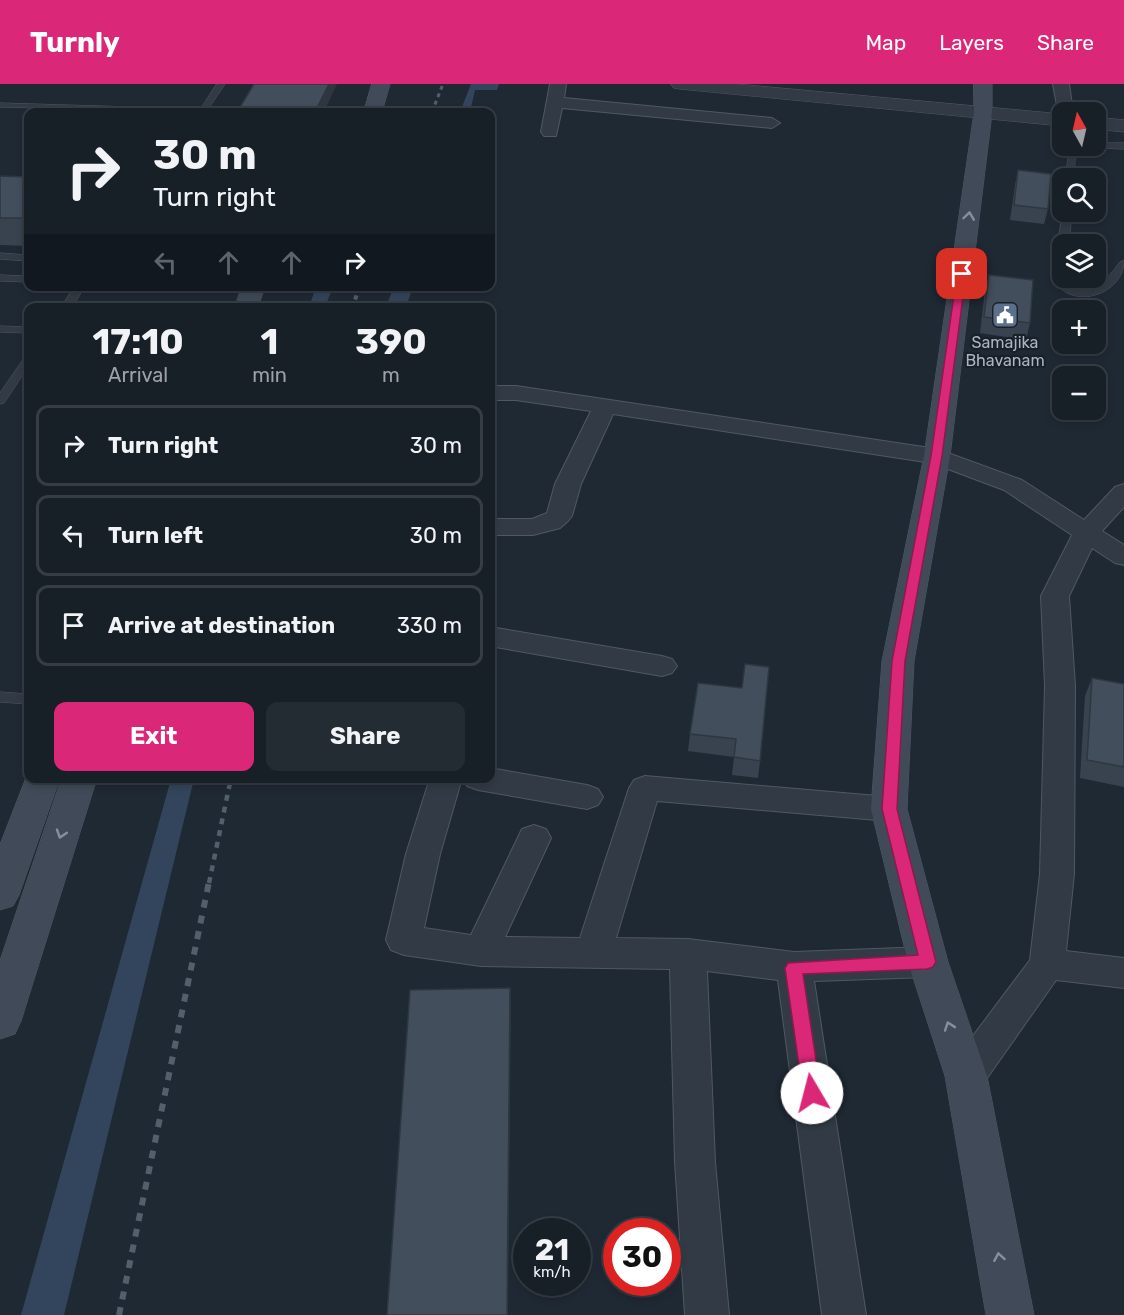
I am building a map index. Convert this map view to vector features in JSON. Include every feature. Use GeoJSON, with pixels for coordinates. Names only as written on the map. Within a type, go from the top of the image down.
{"type":"FeatureCollection","features":[{"type":"Feature","properties":{"kind":"main road"},"geometry":{"type":"LineString","coordinates":[[374,108],[381,84]]}},
{"type":"Feature","properties":{"kind":"main road"},"geometry":{"type":"LineString","coordinates":[[983,98],[937,456],[898,661],[889,809],[927,962],[966,1076],[1010,1315]]}},
{"type":"Feature","properties":{"kind":"main road"},"geometry":{"type":"LineString","coordinates":[[0,895],[41,783]]}},
{"type":"Feature","properties":{"kind":"main road"},"geometry":{"type":"LineString","coordinates":[[0,1021],[78,783]]}},
{"type":"Feature","properties":{"kind":"street"},"geometry":{"type":"LineString","coordinates":[[556,124],[555,102],[558,84]]}},
{"type":"Feature","properties":{"kind":"street"},"geometry":{"type":"LineString","coordinates":[[680,84],[983,98],[1052,117]]}},
{"type":"Feature","properties":{"kind":"street"},"geometry":{"type":"LineString","coordinates":[[1061,84],[1064,102]]}},
{"type":"Feature","properties":{"kind":"street"},"geometry":{"type":"LineString","coordinates":[[555,102],[772,123]]}},
{"type":"Feature","properties":{"kind":"street"},"geometry":{"type":"LineString","coordinates":[[1106,124],[1124,126]]}},
{"type":"Feature","properties":{"kind":"street"},"geometry":{"type":"LineString","coordinates":[[495,393],[516,393],[604,408],[937,456],[1012,485],[1124,557]]}},
{"type":"Feature","properties":{"kind":"street"},"geometry":{"type":"LineString","coordinates":[[495,527],[533,527],[551,522],[559,516],[568,484],[604,408]]}},
{"type":"Feature","properties":{"kind":"street"},"geometry":{"type":"LineString","coordinates":[[966,1076],[1047,964],[1057,874],[1060,686],[1055,596],[1085,534],[1124,492]]}},
{"type":"Feature","properties":{"kind":"street"},"geometry":{"type":"LineString","coordinates":[[495,637],[659,676],[495,658]]}},
{"type":"Feature","properties":{"kind":"street"},"geometry":{"type":"LineString","coordinates":[[495,781],[587,797]]}},
{"type":"Feature","properties":{"kind":"street"},"geometry":{"type":"LineString","coordinates":[[444,783],[423,854],[404,940],[481,951],[688,954],[794,968],[927,962]]}},
{"type":"Feature","properties":{"kind":"street"},"geometry":{"type":"LineString","coordinates":[[594,951],[645,788],[889,809]]}},
{"type":"Feature","properties":{"kind":"street"},"geometry":{"type":"LineString","coordinates":[[481,951],[534,838]]}},
{"type":"Feature","properties":{"kind":"street"},"geometry":{"type":"LineString","coordinates":[[688,954],[694,1162],[706,1315]]}},
{"type":"Feature","properties":{"kind":"street"},"geometry":{"type":"LineString","coordinates":[[1047,964],[1124,973]]}},
{"type":"Feature","properties":{"kind":"street"},"geometry":{"type":"LineString","coordinates":[[794,968],[844,1315]]}},
{"type":"Feature","properties":{"kind":"lane"},"geometry":{"type":"LineString","coordinates":[[205,108],[221,84]]}},
{"type":"Feature","properties":{"kind":"lane"},"geometry":{"type":"LineString","coordinates":[[0,105],[87,108]]}},
{"type":"Feature","properties":{"kind":"lane"},"geometry":{"type":"LineString","coordinates":[[1070,168],[1072,152],[1076,149],[1090,146],[1124,146]]}},
{"type":"Feature","properties":{"kind":"lane"},"geometry":{"type":"LineString","coordinates":[[0,256],[24,258]]}},
{"type":"Feature","properties":{"kind":"lane"},"geometry":{"type":"LineString","coordinates":[[1106,286],[1111,283],[1124,264]]}},
{"type":"Feature","properties":{"kind":"lane"},"geometry":{"type":"LineString","coordinates":[[0,278],[24,279]]}},
{"type":"Feature","properties":{"kind":"lane"},"geometry":{"type":"LineString","coordinates":[[1065,288],[1087,295],[1103,288]]}},
{"type":"Feature","properties":{"kind":"lane"},"geometry":{"type":"LineString","coordinates":[[0,329],[24,330]]}},
{"type":"Feature","properties":{"kind":"lane"},"geometry":{"type":"LineString","coordinates":[[0,401],[24,366]]}},
{"type":"Feature","properties":{"kind":"lane"},"geometry":{"type":"LineString","coordinates":[[0,697],[24,699]]}},
{"type":"Feature","properties":{"kind":"water"},"geometry":{"type":"Polygon","coordinates":[[[471,84],[499,84],[497,90],[475,90],[471,108],[462,108],[471,84]]]}},
{"type":"Feature","properties":{"kind":"water"},"geometry":{"type":"Polygon","coordinates":[[[315,291],[331,291],[327,303],[310,303],[315,291]]]}},
{"type":"Feature","properties":{"kind":"water"},"geometry":{"type":"Polygon","coordinates":[[[392,291],[412,291],[407,303],[388,303],[392,291]]]}},
{"type":"Feature","properties":{"kind":"water"},"geometry":{"type":"Polygon","coordinates":[[[170,783],[193,783],[64,1315],[21,1315],[170,783]]]}},
{"type":"Feature","properties":{"kind":"building"},"geometry":{"type":"Polygon","coordinates":[[[254,84],[329,84],[317,108],[239,108],[254,84]]]}},
{"type":"Feature","properties":{"kind":"building"},"geometry":{"type":"Polygon","coordinates":[[[1018,170],[1051,174],[1048,209],[1014,205],[1018,170]]]}},
{"type":"Feature","properties":{"kind":"building"},"geometry":{"type":"Polygon","coordinates":[[[0,176],[24,177],[24,218],[0,218],[0,176]]]}},
{"type":"Feature","properties":{"kind":"building"},"geometry":{"type":"Polygon","coordinates":[[[989,275],[1033,280],[1030,323],[984,317],[989,275]]]}},
{"type":"Feature","properties":{"kind":"building"},"geometry":{"type":"Polygon","coordinates":[[[745,664],[769,667],[760,761],[734,757],[736,739],[690,734],[698,683],[742,688],[745,664]]]}},
{"type":"Feature","properties":{"kind":"building"},"geometry":{"type":"Polygon","coordinates":[[[1092,678],[1124,684],[1124,767],[1087,760],[1092,678]]]}},
{"type":"Feature","properties":{"kind":"building"},"geometry":{"type":"Polygon","coordinates":[[[510,988],[507,1315],[387,1315],[410,990],[510,988]]]}},
{"type":"Feature","properties":{"kind":"railway"},"geometry":{"type":"LineString","coordinates":[[434,108],[443,84]]}},
{"type":"Feature","properties":{"kind":"railway"},"geometry":{"type":"LineString","coordinates":[[354,303],[358,291]]}},
{"type":"Feature","properties":{"kind":"railway"},"geometry":{"type":"LineString","coordinates":[[209,883],[230,783]]}},
{"type":"Feature","properties":{"kind":"railway"},"geometry":{"type":"LineString","coordinates":[[119,1315],[209,882]]}},
{"type":"Feature","properties":{"kind":"place","name":"Samajika Bhavanam"},"geometry":{"type":"Point","coordinates":[1005,315]}},
{"type":"Feature","properties":{"kind":"route"},"geometry":{"type":"LineString","coordinates":[[812,1093],[794,968],[927,962],[889,809],[898,661],[937,456],[962,274]]}}]}
